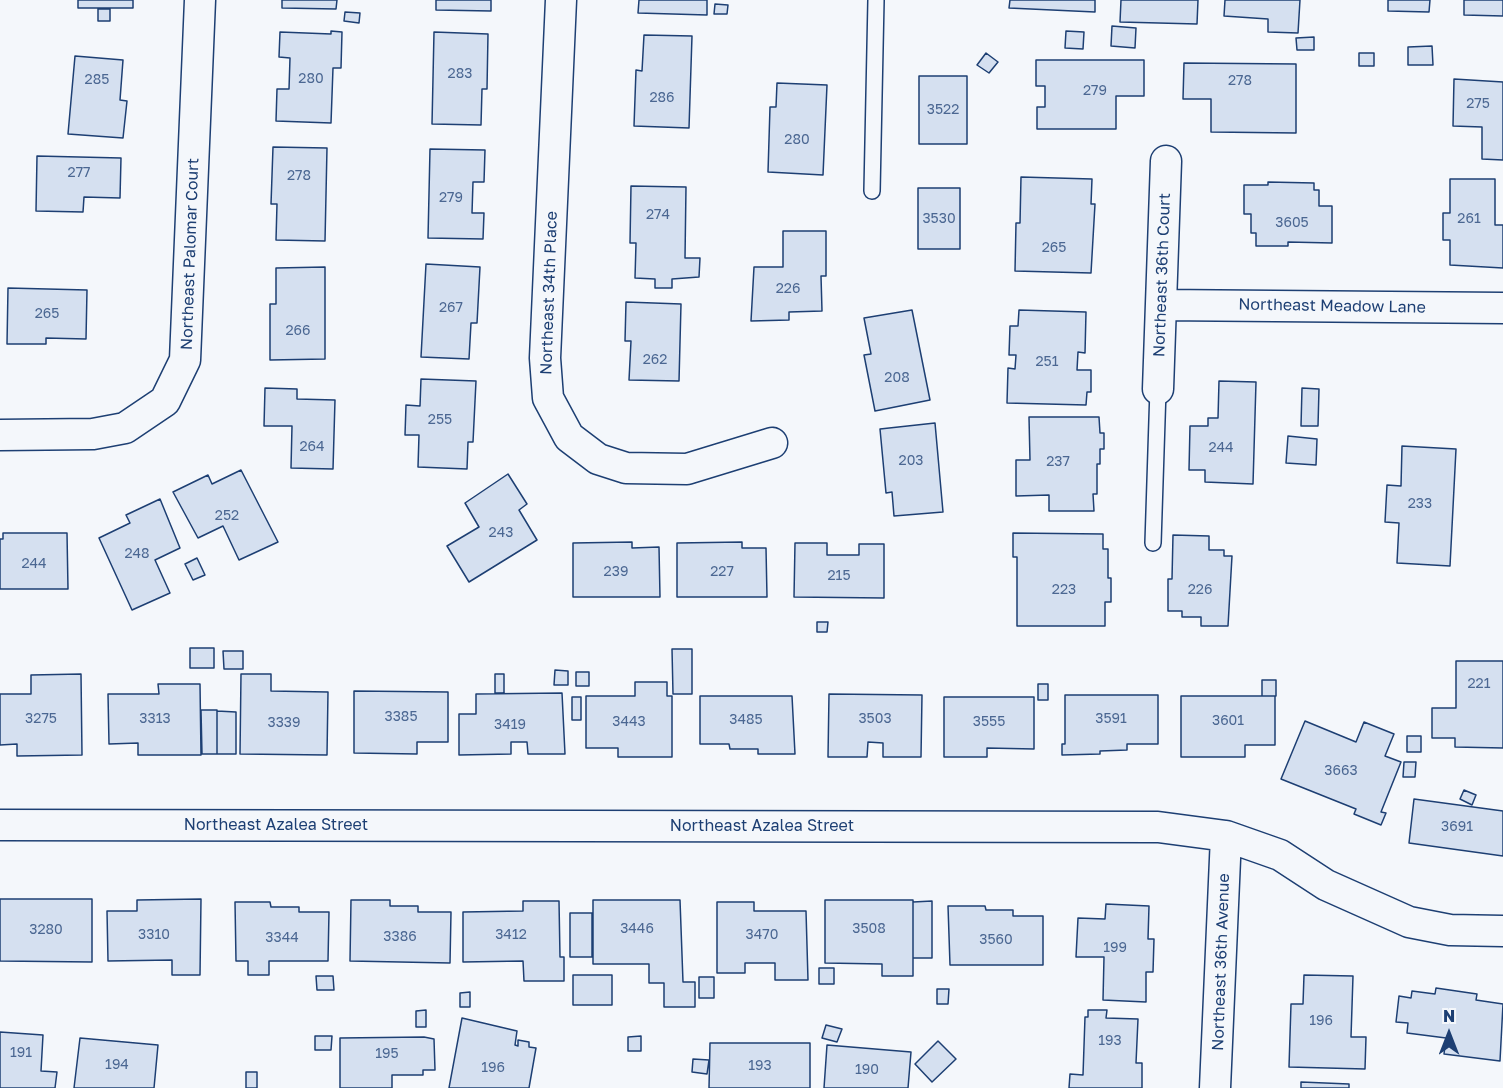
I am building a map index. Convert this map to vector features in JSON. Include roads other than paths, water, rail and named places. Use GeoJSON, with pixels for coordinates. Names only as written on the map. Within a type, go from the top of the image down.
{"type":"FeatureCollection","features":[{"type":"Feature","properties":{"kind":"street","name":"Northeast Palomar Court"},"geometry":{"type":"LineString","coordinates":[[0,435],[93,434],[125,428],[165,401],[185,360],[200,0]]}},
{"type":"Feature","properties":{"kind":"street","name":"Northeast 34th Place"},"geometry":{"type":"LineString","coordinates":[[561,0],[545,358],[548,398],[569,437],[598,459],[626,468],[687,469],[772,443]]}},
{"type":"Feature","properties":{"kind":"street","name":"Northeast 36th Court"},"geometry":{"type":"LineString","coordinates":[[1158,389],[1166,161]]}},
{"type":"Feature","properties":{"kind":"street","name":"Northeast Meadow Lane"},"geometry":{"type":"LineString","coordinates":[[1161,305],[1503,308]]}},
{"type":"Feature","properties":{"kind":"street","name":"Northeast Azalea Street"},"geometry":{"type":"LineString","coordinates":[[0,825],[1158,827],[1226,836],[1280,855],[1326,885],[1409,922],[1450,930],[1503,932]]}},
{"type":"Feature","properties":{"kind":"street","name":"Northeast 36th Avenue"},"geometry":{"type":"LineString","coordinates":[[1215,1088],[1226,836]]}},
{"type":"Feature","properties":{"kind":"lane"},"geometry":{"type":"LineString","coordinates":[[872,192],[876,0]]}},
{"type":"Feature","properties":{"kind":"lane"},"geometry":{"type":"LineString","coordinates":[[1153,543],[1158,389]]}}]}
